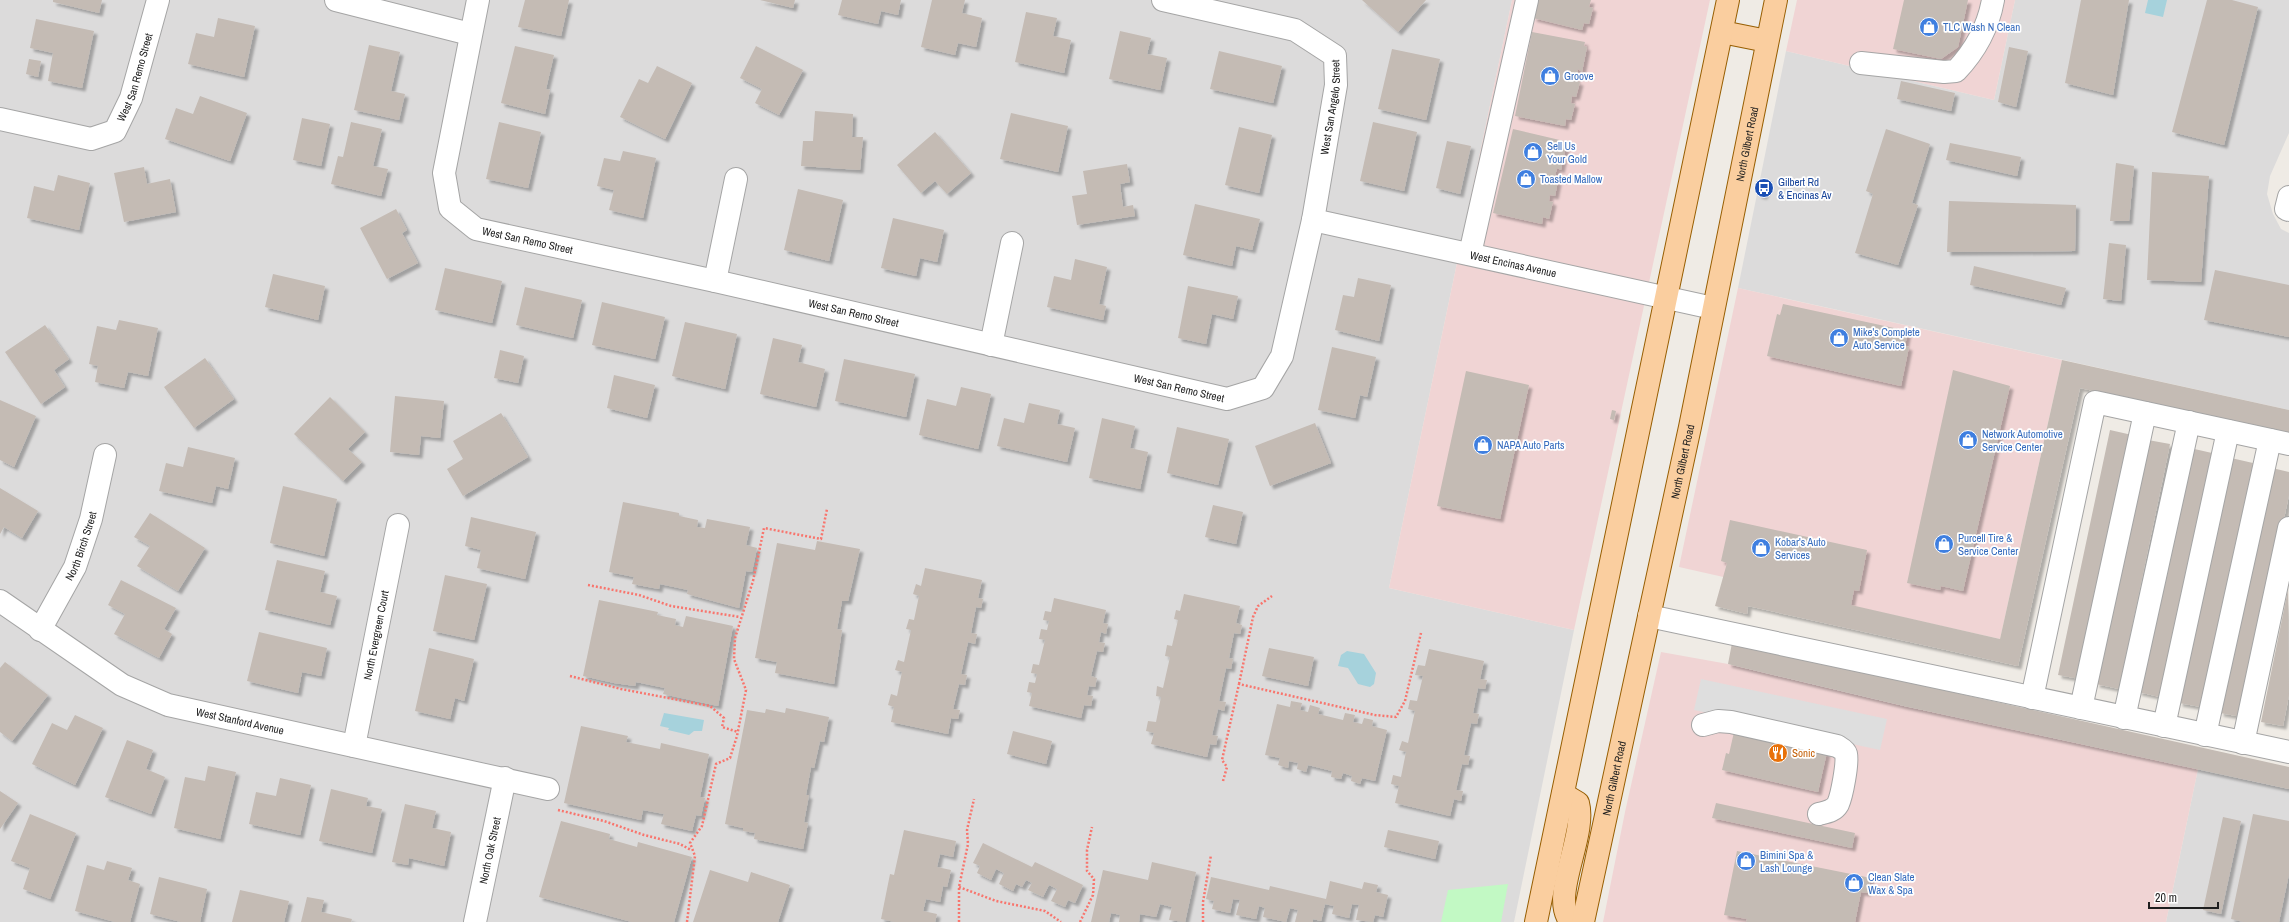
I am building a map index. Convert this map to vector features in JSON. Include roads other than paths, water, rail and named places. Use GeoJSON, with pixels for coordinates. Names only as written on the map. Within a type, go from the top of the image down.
{"type":"FeatureCollection","features":[{"type":"Feature","properties":{"kind":"main road"},"geometry":{"type":"LineString","coordinates":[[1536,922],[1728,0]]}},
{"type":"Feature","properties":{"kind":"main road","name":"North Gilbert Road"},"geometry":{"type":"LineString","coordinates":[[1583,922],[1649,616],[1776,0]]}},
{"type":"Feature","properties":{"kind":"main road"},"geometry":{"type":"LineString","coordinates":[[1722,32],[1767,41]]}},
{"type":"Feature","properties":{"kind":"main road"},"geometry":{"type":"LineString","coordinates":[[1563,794],[1578,803],[1580,812],[1579,828],[1563,900],[1566,916],[1572,922]]}},
{"type":"Feature","properties":{"kind":"street","name":"West San Remo Street"},"geometry":{"type":"LineString","coordinates":[[0,118],[91,140],[115,131],[131,98],[158,0]]}},
{"type":"Feature","properties":{"kind":"street"},"geometry":{"type":"LineString","coordinates":[[336,0],[470,34],[478,0]]}},
{"type":"Feature","properties":{"kind":"street","name":"West San Angelo Street"},"geometry":{"type":"LineString","coordinates":[[1163,0],[1295,30],[1334,56],[1336,85],[1313,220]]}},
{"type":"Feature","properties":{"kind":"street"},"geometry":{"type":"LineString","coordinates":[[1470,254],[1527,0]]}},
{"type":"Feature","properties":{"kind":"street"},"geometry":{"type":"LineString","coordinates":[[1861,63],[1944,72],[1956,71],[1971,56],[1989,22],[1994,0]]}},
{"type":"Feature","properties":{"kind":"street","name":"West San Remo Street"},"geometry":{"type":"LineString","coordinates":[[470,34],[444,173],[450,208],[476,228],[716,281],[1227,399],[1264,388],[1282,356],[1313,220]]}},
{"type":"Feature","properties":{"kind":"street"},"geometry":{"type":"LineString","coordinates":[[716,281],[736,179]]}},
{"type":"Feature","properties":{"kind":"street","name":"West Encinas Avenue"},"geometry":{"type":"LineString","coordinates":[[1313,220],[1713,308]]}},
{"type":"Feature","properties":{"kind":"street"},"geometry":{"type":"LineString","coordinates":[[991,345],[1012,243]]}},
{"type":"Feature","properties":{"kind":"street"},"geometry":{"type":"LineString","coordinates":[[2032,698],[2095,402],[2189,422],[2280,442],[2205,735]]}},
{"type":"Feature","properties":{"kind":"street"},"geometry":{"type":"LineString","coordinates":[[2081,708],[2145,413]]}},
{"type":"Feature","properties":{"kind":"street"},"geometry":{"type":"LineString","coordinates":[[2124,718],[2189,422]]}},
{"type":"Feature","properties":{"kind":"street"},"geometry":{"type":"LineString","coordinates":[[2164,726],[2228,431]]}},
{"type":"Feature","properties":{"kind":"street","name":"North Birch Street"},"geometry":{"type":"LineString","coordinates":[[40,630],[75,567],[91,519],[105,455]]}},
{"type":"Feature","properties":{"kind":"street","name":"North Evergreen Court"},"geometry":{"type":"LineString","coordinates":[[354,746],[398,525]]}},
{"type":"Feature","properties":{"kind":"street"},"geometry":{"type":"LineString","coordinates":[[2244,743],[2289,528]]}},
{"type":"Feature","properties":{"kind":"street","name":"West Stanford Avenue"},"geometry":{"type":"LineString","coordinates":[[0,601],[122,686],[168,706],[505,778],[550,798]]}},
{"type":"Feature","properties":{"kind":"street"},"geometry":{"type":"LineString","coordinates":[[1649,616],[2289,752]]}},
{"type":"Feature","properties":{"kind":"street"},"geometry":{"type":"LineString","coordinates":[[1704,725],[1718,721],[1731,722],[1837,746],[1844,750],[1846,755],[1846,766],[1837,804],[1831,811],[1819,814]]}},
{"type":"Feature","properties":{"kind":"street","name":"North Oak Street"},"geometry":{"type":"LineString","coordinates":[[475,922],[505,778]]}},
{"type":"Feature","properties":{"kind":"water"},"geometry":{"type":"Polygon","coordinates":[[[2148,0],[2167,0],[2163,17],[2145,13],[2148,0]]]}},
{"type":"Feature","properties":{"kind":"water"},"geometry":{"type":"Polygon","coordinates":[[[1347,651],[1364,654],[1376,673],[1374,684],[1370,687],[1358,684],[1348,668],[1338,666],[1341,655],[1347,651]]]}},
{"type":"Feature","properties":{"kind":"water"},"geometry":{"type":"Polygon","coordinates":[[[664,713],[704,720],[702,731],[694,731],[689,735],[668,730],[669,728],[660,726],[664,713]]]}},
{"type":"Feature","properties":{"kind":"place","name":"TLC Wash N Clean"},"geometry":{"type":"Point","coordinates":[1929,27]}},
{"type":"Feature","properties":{"kind":"place","name":"Groove"},"geometry":{"type":"Point","coordinates":[1550,76]}},
{"type":"Feature","properties":{"kind":"place","name":"Sell Us Your Gold"},"geometry":{"type":"Point","coordinates":[1533,152]}},
{"type":"Feature","properties":{"kind":"place","name":"Toasted Mallow"},"geometry":{"type":"Point","coordinates":[1526,179]}},
{"type":"Feature","properties":{"kind":"place","name":"Gilbert Rd & Encinas Av"},"geometry":{"type":"Point","coordinates":[1764,188]}},
{"type":"Feature","properties":{"kind":"place","name":"Mike's Complete Auto Service"},"geometry":{"type":"Point","coordinates":[1839,338]}},
{"type":"Feature","properties":{"kind":"place","name":"Network Automotive Service Center"},"geometry":{"type":"Point","coordinates":[1968,440]}},
{"type":"Feature","properties":{"kind":"place","name":"NAPA Auto Parts"},"geometry":{"type":"Point","coordinates":[1483,445]}},
{"type":"Feature","properties":{"kind":"place","name":"Purcell Tire & Service Center"},"geometry":{"type":"Point","coordinates":[1944,544]}},
{"type":"Feature","properties":{"kind":"place","name":"Kobar's Auto Services"},"geometry":{"type":"Point","coordinates":[1761,548]}},
{"type":"Feature","properties":{"kind":"place","name":"Sonic"},"geometry":{"type":"Point","coordinates":[1778,753]}},
{"type":"Feature","properties":{"kind":"place","name":"Bimini Spa & Lash Lounge"},"geometry":{"type":"Point","coordinates":[1746,861]}},
{"type":"Feature","properties":{"kind":"place","name":"Clean Slate Wax & Spa"},"geometry":{"type":"Point","coordinates":[1854,883]}}]}
